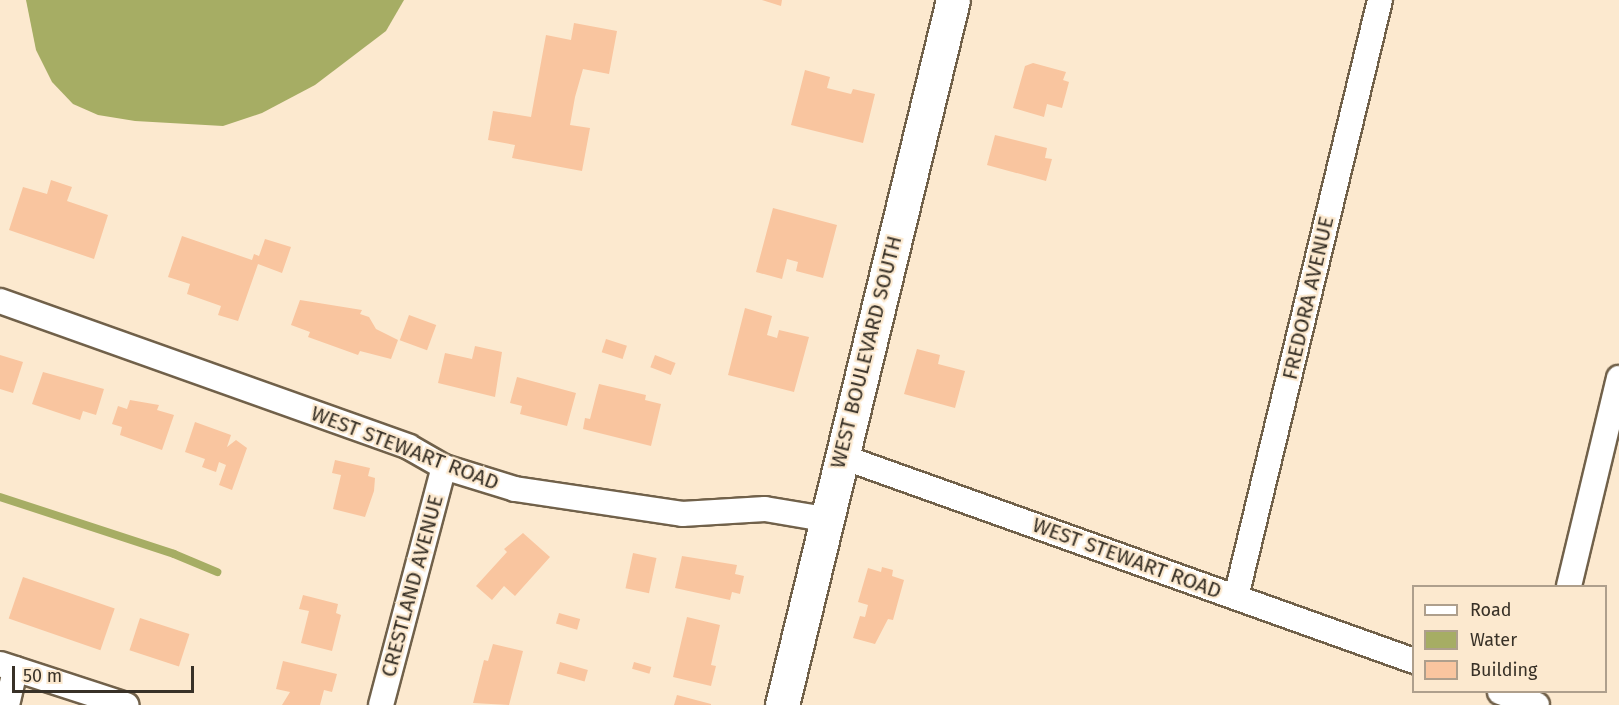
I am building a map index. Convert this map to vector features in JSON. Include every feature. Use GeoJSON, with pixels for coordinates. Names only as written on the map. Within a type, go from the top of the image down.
{"type":"FeatureCollection","features":[{"type":"Feature","properties":{"kind":"main road","name":"WEST BOULEVARD SOUTH"},"geometry":{"type":"LineString","coordinates":[[782,705],[840,456],[953,0]]}},
{"type":"Feature","properties":{"kind":"street","name":"FREDORA AVENUE"},"geometry":{"type":"LineString","coordinates":[[1236,597],[1380,0]]}},
{"type":"Feature","properties":{"kind":"street","name":"WEST STEWART ROAD"},"geometry":{"type":"LineString","coordinates":[[0,301],[409,447],[444,467],[515,489],[599,504],[682,514],[765,509],[825,519]]}},
{"type":"Feature","properties":{"kind":"street"},"geometry":{"type":"LineString","coordinates":[[1569,585],[1619,378]]}},
{"type":"Feature","properties":{"kind":"street","name":"WEST STEWART ROAD"},"geometry":{"type":"LineString","coordinates":[[840,456],[1412,661]]}},
{"type":"Feature","properties":{"kind":"street","name":"CRESTLAND AVENUE"},"geometry":{"type":"LineString","coordinates":[[381,705],[444,467]]}},
{"type":"Feature","properties":{"kind":"street"},"geometry":{"type":"LineString","coordinates":[[7,705],[8,667],[126,705]]}},
{"type":"Feature","properties":{"kind":"street"},"geometry":{"type":"LineString","coordinates":[[1503,693],[1539,705]]}},
{"type":"Feature","properties":{"kind":"water"},"geometry":{"type":"Polygon","coordinates":[[[26,0],[404,0],[386,31],[315,85],[262,113],[223,126],[135,121],[98,115],[73,104],[52,82],[36,50],[26,0]]]}},
{"type":"Feature","properties":{"kind":"building"},"geometry":{"type":"Polygon","coordinates":[[[762,0],[782,0],[781,6],[762,0]]]}},
{"type":"Feature","properties":{"kind":"building"},"geometry":{"type":"Polygon","coordinates":[[[574,23],[617,31],[609,74],[583,69],[575,97],[570,125],[590,128],[582,171],[512,158],[515,145],[488,140],[493,111],[531,117],[546,35],[571,40],[574,23]]]}},
{"type":"Feature","properties":{"kind":"building"},"geometry":{"type":"Polygon","coordinates":[[[1033,63],[1066,72],[1063,80],[1069,82],[1062,108],[1047,104],[1044,117],[1013,108],[1025,66],[1033,63]]]}},
{"type":"Feature","properties":{"kind":"building"},"geometry":{"type":"Polygon","coordinates":[[[805,70],[830,77],[827,88],[851,94],[853,89],[875,94],[863,143],[791,125],[805,70]]]}},
{"type":"Feature","properties":{"kind":"building"},"geometry":{"type":"Polygon","coordinates":[[[995,135],[1047,148],[1045,158],[1052,159],[1046,181],[987,165],[995,135]]]}},
{"type":"Feature","properties":{"kind":"building"},"geometry":{"type":"Polygon","coordinates":[[[51,180],[72,187],[67,201],[108,215],[94,259],[9,230],[23,187],[47,194],[51,180]]]}},
{"type":"Feature","properties":{"kind":"building"},"geometry":{"type":"Polygon","coordinates":[[[773,208],[837,225],[823,278],[796,271],[798,262],[787,259],[782,279],[756,272],[773,208]]]}},
{"type":"Feature","properties":{"kind":"building"},"geometry":{"type":"Polygon","coordinates":[[[182,236],[252,260],[254,254],[259,256],[265,239],[291,247],[282,273],[258,264],[238,321],[218,315],[221,306],[187,294],[190,284],[168,277],[182,236]]]}},
{"type":"Feature","properties":{"kind":"building"},"geometry":{"type":"Polygon","coordinates":[[[300,300],[362,310],[360,314],[369,317],[376,329],[398,340],[391,359],[360,351],[358,355],[308,337],[310,332],[291,325],[300,300]]]}},
{"type":"Feature","properties":{"kind":"building"},"geometry":{"type":"Polygon","coordinates":[[[745,308],[772,316],[767,335],[777,338],[779,330],[809,337],[794,392],[728,375],[745,308]]]}},
{"type":"Feature","properties":{"kind":"building"},"geometry":{"type":"Polygon","coordinates":[[[409,315],[436,325],[427,350],[400,340],[409,315]]]}},
{"type":"Feature","properties":{"kind":"building"},"geometry":{"type":"Polygon","coordinates":[[[606,339],[627,346],[623,359],[602,352],[606,339]]]}},
{"type":"Feature","properties":{"kind":"building"},"geometry":{"type":"Polygon","coordinates":[[[475,346],[502,352],[495,397],[438,383],[445,353],[472,359],[475,346]]]}},
{"type":"Feature","properties":{"kind":"building"},"geometry":{"type":"Polygon","coordinates":[[[917,349],[940,355],[938,364],[965,371],[955,408],[904,394],[917,349]]]}},
{"type":"Feature","properties":{"kind":"building"},"geometry":{"type":"Polygon","coordinates":[[[0,355],[23,362],[13,393],[0,389],[0,355]]]}},
{"type":"Feature","properties":{"kind":"building"},"geometry":{"type":"Polygon","coordinates":[[[655,355],[676,363],[671,375],[650,367],[655,355]]]}},
{"type":"Feature","properties":{"kind":"building"},"geometry":{"type":"Polygon","coordinates":[[[43,372],[104,389],[96,415],[83,411],[80,420],[32,404],[43,372]]]}},
{"type":"Feature","properties":{"kind":"building"},"geometry":{"type":"Polygon","coordinates":[[[517,377],[576,393],[567,426],[520,414],[522,406],[510,403],[517,377]]]}},
{"type":"Feature","properties":{"kind":"building"},"geometry":{"type":"Polygon","coordinates":[[[599,384],[646,395],[645,400],[661,404],[651,446],[583,429],[585,418],[590,419],[599,384]]]}},
{"type":"Feature","properties":{"kind":"building"},"geometry":{"type":"Polygon","coordinates":[[[130,400],[159,405],[157,410],[174,415],[162,450],[120,435],[122,427],[112,424],[118,406],[127,409],[130,400]]]}},
{"type":"Feature","properties":{"kind":"building"},"geometry":{"type":"Polygon","coordinates":[[[195,422],[231,435],[227,447],[236,440],[247,448],[232,490],[219,485],[226,465],[219,462],[216,472],[202,467],[205,459],[185,452],[195,422]]]}},
{"type":"Feature","properties":{"kind":"building"},"geometry":{"type":"Polygon","coordinates":[[[335,460],[370,468],[368,476],[375,478],[374,491],[365,517],[333,509],[341,475],[332,473],[335,460]]]}},
{"type":"Feature","properties":{"kind":"building"},"geometry":{"type":"Polygon","coordinates":[[[523,533],[550,557],[515,596],[504,586],[492,600],[476,586],[507,552],[504,549],[523,533]]]}},
{"type":"Feature","properties":{"kind":"building"},"geometry":{"type":"Polygon","coordinates":[[[633,553],[656,558],[649,593],[626,588],[633,553]]]}},
{"type":"Feature","properties":{"kind":"building"},"geometry":{"type":"Polygon","coordinates":[[[682,556],[737,565],[735,574],[744,576],[740,594],[732,592],[730,600],[675,588],[682,556]]]}},
{"type":"Feature","properties":{"kind":"building"},"geometry":{"type":"Polygon","coordinates":[[[882,567],[893,570],[892,576],[904,580],[893,620],[888,619],[875,644],[853,638],[860,616],[865,617],[868,605],[858,602],[868,568],[881,572],[882,567]]]}},
{"type":"Feature","properties":{"kind":"building"},"geometry":{"type":"Polygon","coordinates":[[[23,577],[115,609],[100,650],[9,619],[23,577]]]}},
{"type":"Feature","properties":{"kind":"building"},"geometry":{"type":"Polygon","coordinates":[[[303,595],[338,604],[336,613],[341,615],[332,651],[301,643],[309,611],[299,609],[303,595]]]}},
{"type":"Feature","properties":{"kind":"building"},"geometry":{"type":"Polygon","coordinates":[[[559,613],[580,619],[577,630],[556,624],[559,613]]]}},
{"type":"Feature","properties":{"kind":"building"},"geometry":{"type":"Polygon","coordinates":[[[687,617],[720,625],[711,665],[716,666],[711,686],[673,677],[687,617]]]}},
{"type":"Feature","properties":{"kind":"building"},"geometry":{"type":"Polygon","coordinates":[[[140,618],[189,634],[179,666],[129,650],[140,618]]]}},
{"type":"Feature","properties":{"kind":"building"},"geometry":{"type":"Polygon","coordinates":[[[493,644],[523,651],[509,705],[473,703],[484,660],[488,661],[493,644]]]}},
{"type":"Feature","properties":{"kind":"building"},"geometry":{"type":"Polygon","coordinates":[[[283,661],[337,674],[332,692],[324,690],[320,705],[282,705],[290,692],[276,689],[283,661]]]}},
{"type":"Feature","properties":{"kind":"building"},"geometry":{"type":"Polygon","coordinates":[[[560,662],[588,670],[585,682],[557,674],[560,662]]]}},
{"type":"Feature","properties":{"kind":"building"},"geometry":{"type":"Polygon","coordinates":[[[634,662],[651,667],[649,674],[632,669],[634,662]]]}},
{"type":"Feature","properties":{"kind":"building"},"geometry":{"type":"Polygon","coordinates":[[[677,695],[711,704],[711,705],[674,705],[677,695]]]}},
{"type":"Feature","properties":{"kind":"waterway"},"geometry":{"type":"LineString","coordinates":[[0,497],[174,554],[217,572]]}}]}
